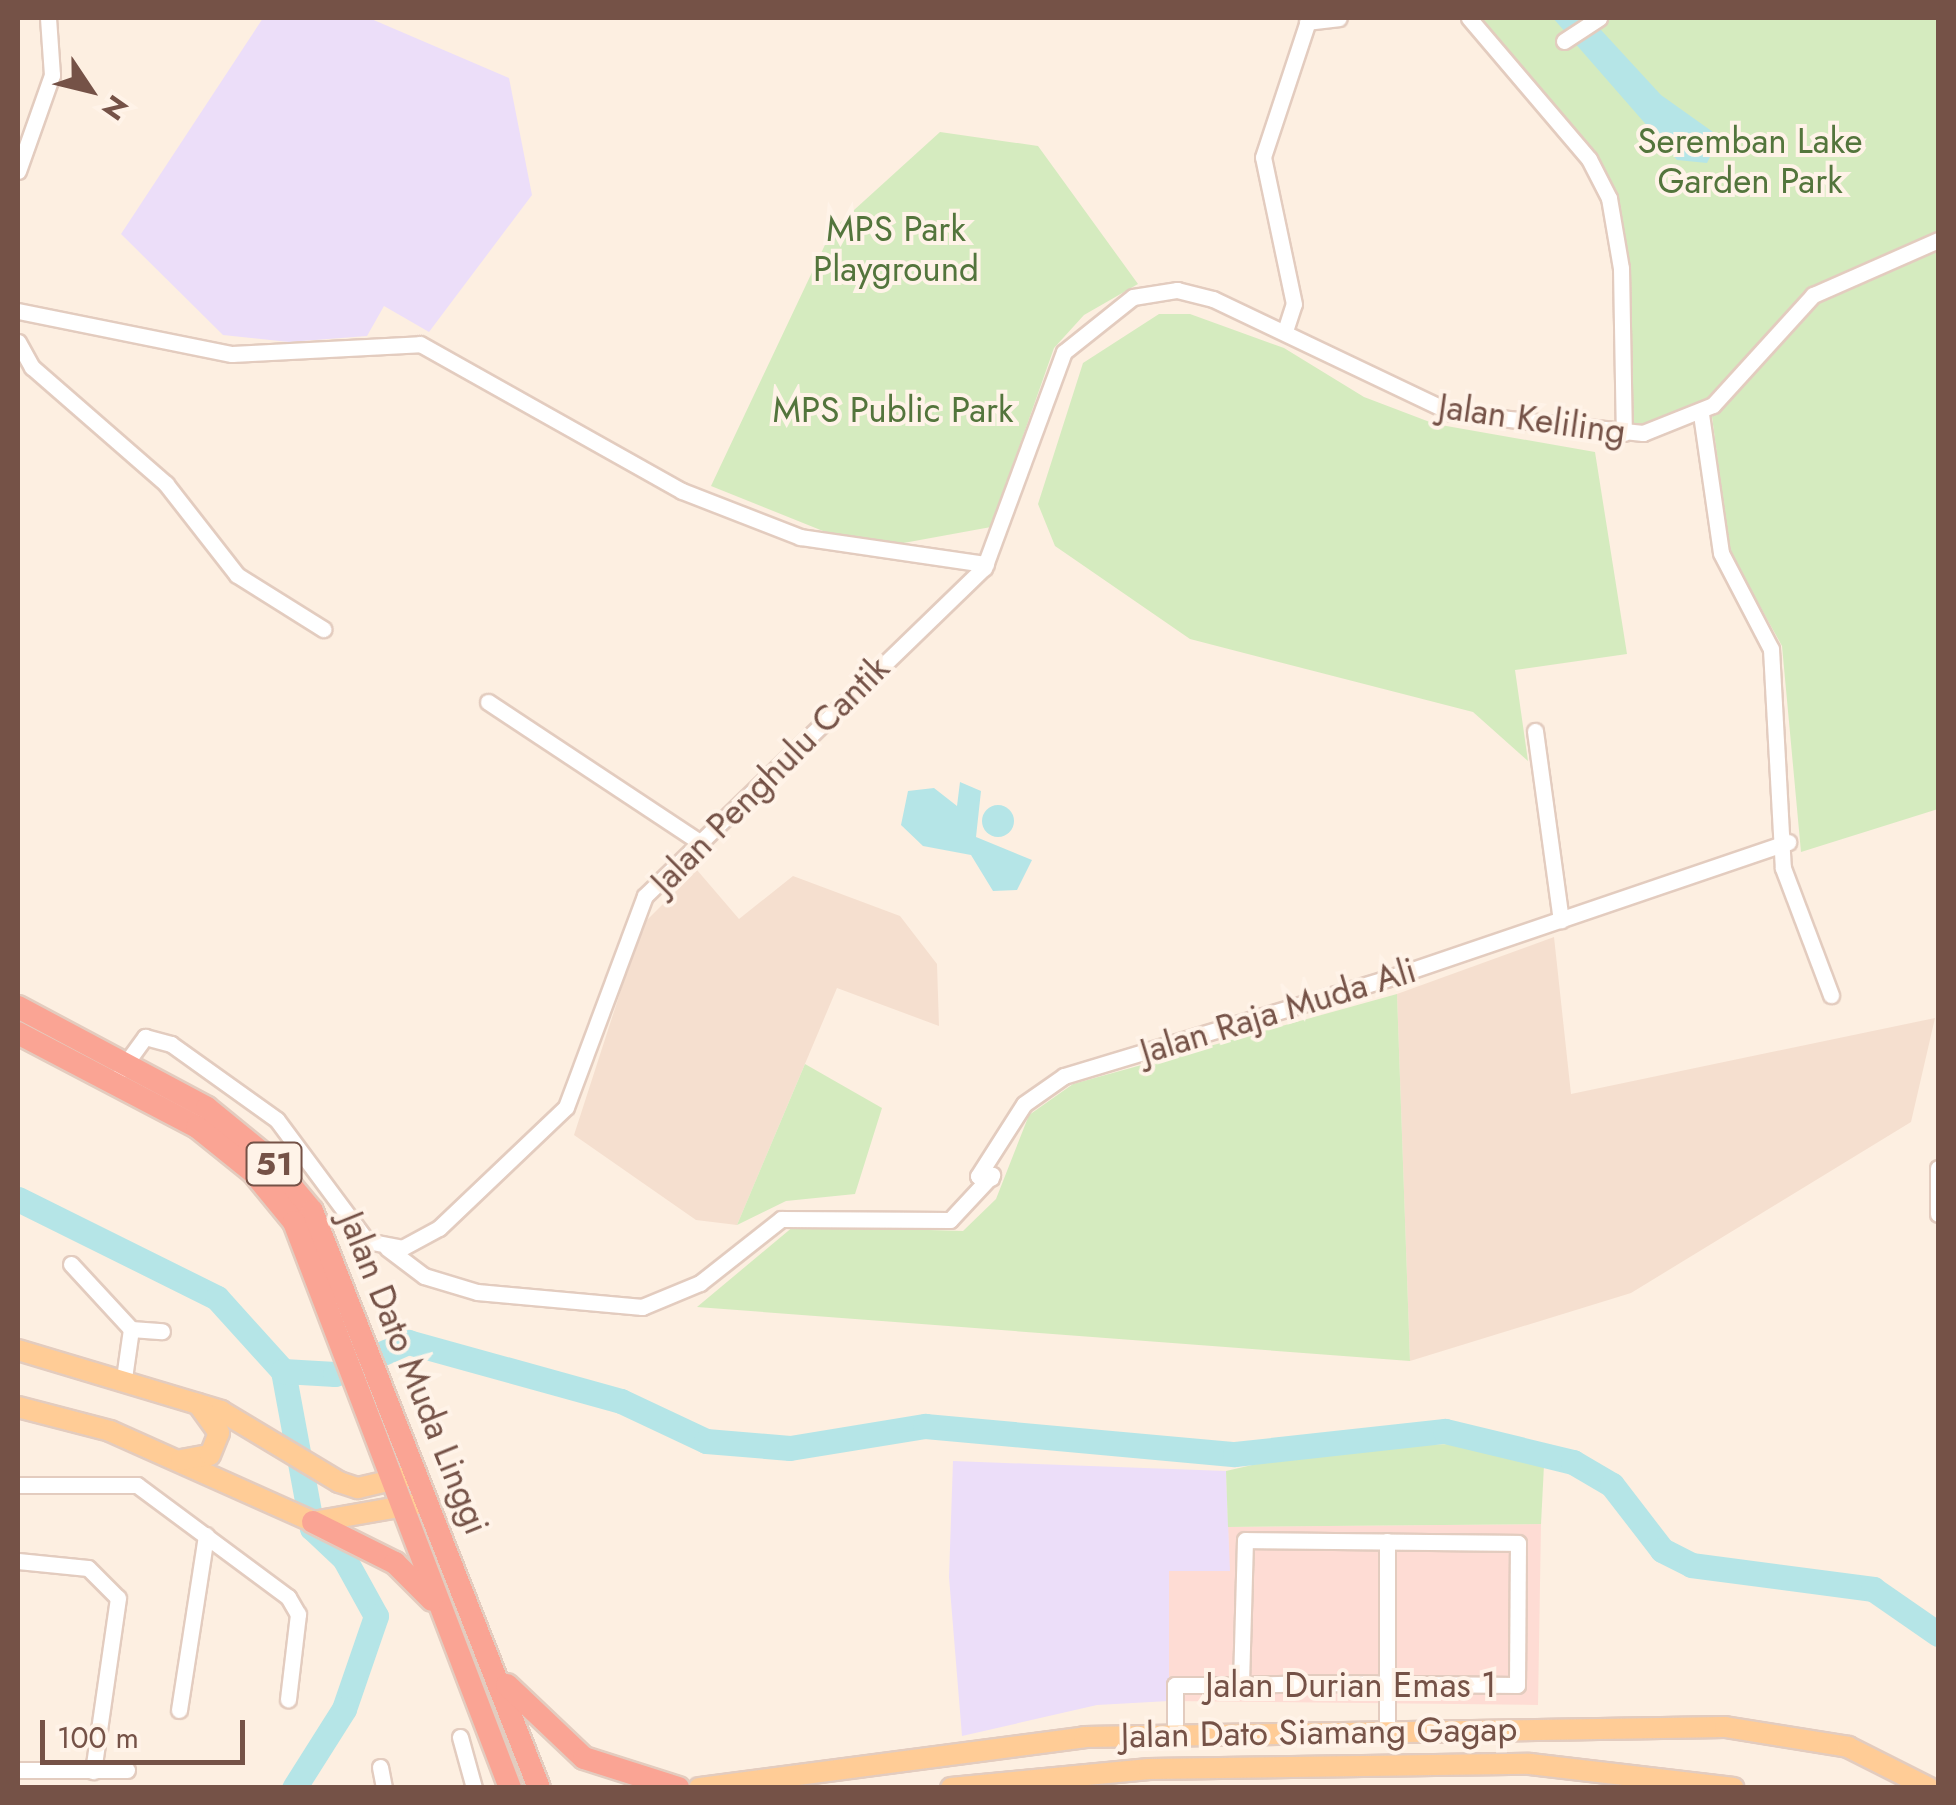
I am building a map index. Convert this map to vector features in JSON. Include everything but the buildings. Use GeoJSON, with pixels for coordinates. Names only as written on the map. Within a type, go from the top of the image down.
{"type":"FeatureCollection","features":[{"type":"Feature","properties":{"kind":"highway","name":"Jalan Dato Muda Linggi"},"geometry":{"type":"LineString","coordinates":[[18,1007],[120,1071],[196,1127],[274,1194],[310,1251],[510,1788]]}},
{"type":"Feature","properties":{"kind":"highway","name":"Jalan Dato Muda Linggi"},"geometry":{"type":"LineString","coordinates":[[18,1033],[207,1108],[291,1183],[328,1242],[538,1788]]}},
{"type":"Feature","properties":{"kind":"highway"},"geometry":{"type":"LineString","coordinates":[[313,1522],[394,1562],[448,1624]]}},
{"type":"Feature","properties":{"kind":"highway"},"geometry":{"type":"LineString","coordinates":[[495,1671],[552,1737],[584,1758],[678,1788]]}},
{"type":"Feature","properties":{"kind":"main road"},"geometry":{"type":"LineString","coordinates":[[18,1350],[197,1402],[251,1424],[358,1488],[394,1482],[417,1472]]}},
{"type":"Feature","properties":{"kind":"main road"},"geometry":{"type":"LineString","coordinates":[[181,1460],[210,1455],[219,1433],[197,1402]]}},
{"type":"Feature","properties":{"kind":"main road"},"geometry":{"type":"LineString","coordinates":[[18,1406],[181,1460],[313,1522],[404,1509],[427,1500]]}},
{"type":"Feature","properties":{"kind":"main road","name":"Jalan Dato Siamang Gagap"},"geometry":{"type":"LineString","coordinates":[[699,1788],[997,1746],[1175,1734],[1725,1727],[1877,1755],[1930,1788]]}},
{"type":"Feature","properties":{"kind":"main road"},"geometry":{"type":"LineString","coordinates":[[1877,1755],[1938,1776]]}},
{"type":"Feature","properties":{"kind":"main road","name":"Jalan Dato Siamang Gagap"},"geometry":{"type":"LineString","coordinates":[[963,1786],[1149,1769],[1530,1764],[1734,1788]]}},
{"type":"Feature","properties":{"kind":"street"},"geometry":{"type":"LineString","coordinates":[[18,170],[52,75],[48,18]]}},
{"type":"Feature","properties":{"kind":"street"},"geometry":{"type":"LineString","coordinates":[[1285,331],[1294,304],[1263,157],[1308,20],[1339,18]]}},
{"type":"Feature","properties":{"kind":"street"},"geometry":{"type":"LineString","coordinates":[[1469,18],[1590,158],[1610,198],[1621,268],[1624,432]]}},
{"type":"Feature","properties":{"kind":"street"},"geometry":{"type":"LineString","coordinates":[[1564,41],[1598,19]]}},
{"type":"Feature","properties":{"kind":"street"},"geometry":{"type":"LineString","coordinates":[[1831,995],[1783,868],[1788,842],[1772,649],[1721,552],[1701,414],[1814,296],[1938,240]]}},
{"type":"Feature","properties":{"kind":"street","name":"Jalan Penghulu Cantik"},"geometry":{"type":"LineString","coordinates":[[388,1248],[439,1228],[557,1120],[585,1068],[631,922],[698,841],[986,564],[1052,374],[1089,324],[1133,298],[1177,290],[1285,331]]}},
{"type":"Feature","properties":{"kind":"street"},"geometry":{"type":"LineString","coordinates":[[18,311],[232,354],[420,344],[682,491],[840,549],[986,564]]}},
{"type":"Feature","properties":{"kind":"street","name":"Jalan Keliling"},"geometry":{"type":"LineString","coordinates":[[1285,331],[1452,413],[1624,432],[1701,414]]}},
{"type":"Feature","properties":{"kind":"street"},"geometry":{"type":"LineString","coordinates":[[18,342],[32,367],[166,484],[237,574],[323,628]]}},
{"type":"Feature","properties":{"kind":"street"},"geometry":{"type":"LineString","coordinates":[[488,702],[698,841]]}},
{"type":"Feature","properties":{"kind":"street"},"geometry":{"type":"LineString","coordinates":[[1534,731],[1561,920]]}},
{"type":"Feature","properties":{"kind":"street","name":"Jalan Raja Muda Ali"},"geometry":{"type":"LineString","coordinates":[[388,1248],[424,1276],[477,1292],[642,1307],[700,1283],[781,1219],[950,1220],[990,1178],[978,1176],[1040,1088],[1064,1076],[1561,920],[1788,842]]}},
{"type":"Feature","properties":{"kind":"street"},"geometry":{"type":"LineString","coordinates":[[120,1071],[145,1037],[163,1040],[257,1102],[298,1143],[358,1232],[388,1248]]}},
{"type":"Feature","properties":{"kind":"street"},"geometry":{"type":"LineString","coordinates":[[1938,1168],[1938,1214]]}},
{"type":"Feature","properties":{"kind":"street"},"geometry":{"type":"LineString","coordinates":[[71,1264],[131,1329],[162,1332]]}},
{"type":"Feature","properties":{"kind":"street"},"geometry":{"type":"LineString","coordinates":[[124,1378],[131,1329]]}},
{"type":"Feature","properties":{"kind":"street"},"geometry":{"type":"LineString","coordinates":[[18,1485],[137,1485],[206,1535],[298,1614],[288,1699]]}},
{"type":"Feature","properties":{"kind":"street"},"geometry":{"type":"LineString","coordinates":[[179,1710],[206,1535]]}},
{"type":"Feature","properties":{"kind":"street"},"geometry":{"type":"LineString","coordinates":[[1241,1685],[1245,1540],[1387,1541],[1387,1729]]}},
{"type":"Feature","properties":{"kind":"street","name":"Jalan Durian Emas 1"},"geometry":{"type":"LineString","coordinates":[[1175,1734],[1175,1684],[1517,1684],[1518,1542],[1387,1541]]}},
{"type":"Feature","properties":{"kind":"street"},"geometry":{"type":"LineString","coordinates":[[18,1561],[88,1568],[118,1598],[93,1771]]}},
{"type":"Feature","properties":{"kind":"street"},"geometry":{"type":"LineString","coordinates":[[460,1737],[474,1788]]}},
{"type":"Feature","properties":{"kind":"street"},"geometry":{"type":"LineString","coordinates":[[380,1767],[384,1788]]}},
{"type":"Feature","properties":{"kind":"street"},"geometry":{"type":"LineString","coordinates":[[18,1770],[40,1780],[127,1770]]}},
{"type":"Feature","properties":{"kind":"shaded area"},"geometry":{"type":"Polygon","coordinates":[[[263,18],[369,18],[509,78],[532,195],[429,332],[384,306],[367,336],[289,342],[223,335],[121,234],[263,18]]]}},
{"type":"Feature","properties":{"kind":"shaded area"},"geometry":{"type":"Polygon","coordinates":[[[697,870],[739,919],[793,876],[900,916],[937,964],[939,1026],[837,988],[737,1225],[696,1220],[574,1135],[642,925],[697,870]]]}},
{"type":"Feature","properties":{"kind":"shaded area"},"geometry":{"type":"Polygon","coordinates":[[[1554,937],[1571,1094],[1935,1018],[1911,1122],[1631,1293],[1410,1361],[1397,994],[1554,937]]]}},
{"type":"Feature","properties":{"kind":"shaded area"},"geometry":{"type":"Polygon","coordinates":[[[953,1461],[1226,1471],[1230,1571],[1169,1571],[1169,1701],[1097,1705],[962,1736],[949,1577],[953,1461]]]}},
{"type":"Feature","properties":{"kind":"shaded area"},"geometry":{"type":"Polygon","coordinates":[[[1541,1524],[1538,1705],[1169,1701],[1169,1570],[1229,1571],[1228,1527],[1541,1524]]]}},
{"type":"Feature","properties":{"kind":"green space","name":"Seremban Lake Garden Park"},"geometry":{"type":"Polygon","coordinates":[[[1480,18],[1938,18],[1938,237],[1815,290],[1701,410],[1632,429],[1617,222],[1595,157],[1480,18]]]}},
{"type":"Feature","properties":{"kind":"green space","name":"MPS Public Park"},"geometry":{"type":"Polygon","coordinates":[[[940,132],[1038,146],[1138,284],[1084,315],[1054,348],[991,527],[898,544],[833,535],[711,486],[832,230],[940,132]]]}},
{"type":"Feature","properties":{"kind":"green space"},"geometry":{"type":"Polygon","coordinates":[[[1938,244],[1938,809],[1801,852],[1782,646],[1730,552],[1712,417],[1815,299],[1938,244]]]}},
{"type":"Feature","properties":{"kind":"green space"},"geometry":{"type":"Polygon","coordinates":[[[1159,314],[1190,314],[1284,348],[1364,397],[1435,424],[1595,452],[1627,654],[1515,670],[1528,761],[1473,712],[1190,639],[1055,546],[1038,504],[1083,363],[1159,314]]]}},
{"type":"Feature","properties":{"kind":"green space"},"geometry":{"type":"Polygon","coordinates":[[[1397,994],[1410,1361],[697,1307],[794,1226],[963,1231],[996,1199],[1029,1115],[1073,1084],[1397,994]]]}},
{"type":"Feature","properties":{"kind":"green space"},"geometry":{"type":"Polygon","coordinates":[[[805,1064],[882,1108],[855,1194],[786,1201],[737,1225],[805,1064]]]}},
{"type":"Feature","properties":{"kind":"green space"},"geometry":{"type":"Polygon","coordinates":[[[1452,1444],[1544,1465],[1541,1524],[1228,1527],[1226,1471],[1327,1448],[1452,1444]]]}},
{"type":"Feature","properties":{"kind":"water"},"geometry":{"type":"Polygon","coordinates":[[[1553,18],[1590,18],[1661,95],[1720,137],[1707,163],[1677,160],[1553,18]]]}},
{"type":"Feature","properties":{"kind":"water"},"geometry":{"type":"Polygon","coordinates":[[[960,782],[981,791],[976,837],[1032,860],[1017,890],[993,891],[971,855],[923,846],[901,825],[908,791],[934,788],[957,806],[960,782]]]}},
{"type":"Feature","properties":{"kind":"water"},"geometry":{"type":"Polygon","coordinates":[[[998,805],[1009,810],[1014,821],[1009,832],[998,837],[987,832],[982,821],[987,810],[998,805]]]}},
{"type":"Feature","properties":{"kind":"waterway"},"geometry":{"type":"LineString","coordinates":[[18,1199],[217,1298],[283,1371],[312,1528],[344,1558],[376,1616],[344,1709],[294,1788]]}},
{"type":"Feature","properties":{"kind":"waterway"},"geometry":{"type":"LineString","coordinates":[[283,1371],[335,1374],[408,1342],[621,1401],[706,1441],[790,1448],[925,1426],[1235,1454],[1445,1431],[1573,1462],[1612,1485],[1662,1550],[1691,1565],[1873,1589],[1938,1634]]}},
{"type":"Feature","properties":{"kind":"park label","name":"MPS Park Playground"},"geometry":{"type":"Point","coordinates":[896,249]}}]}
